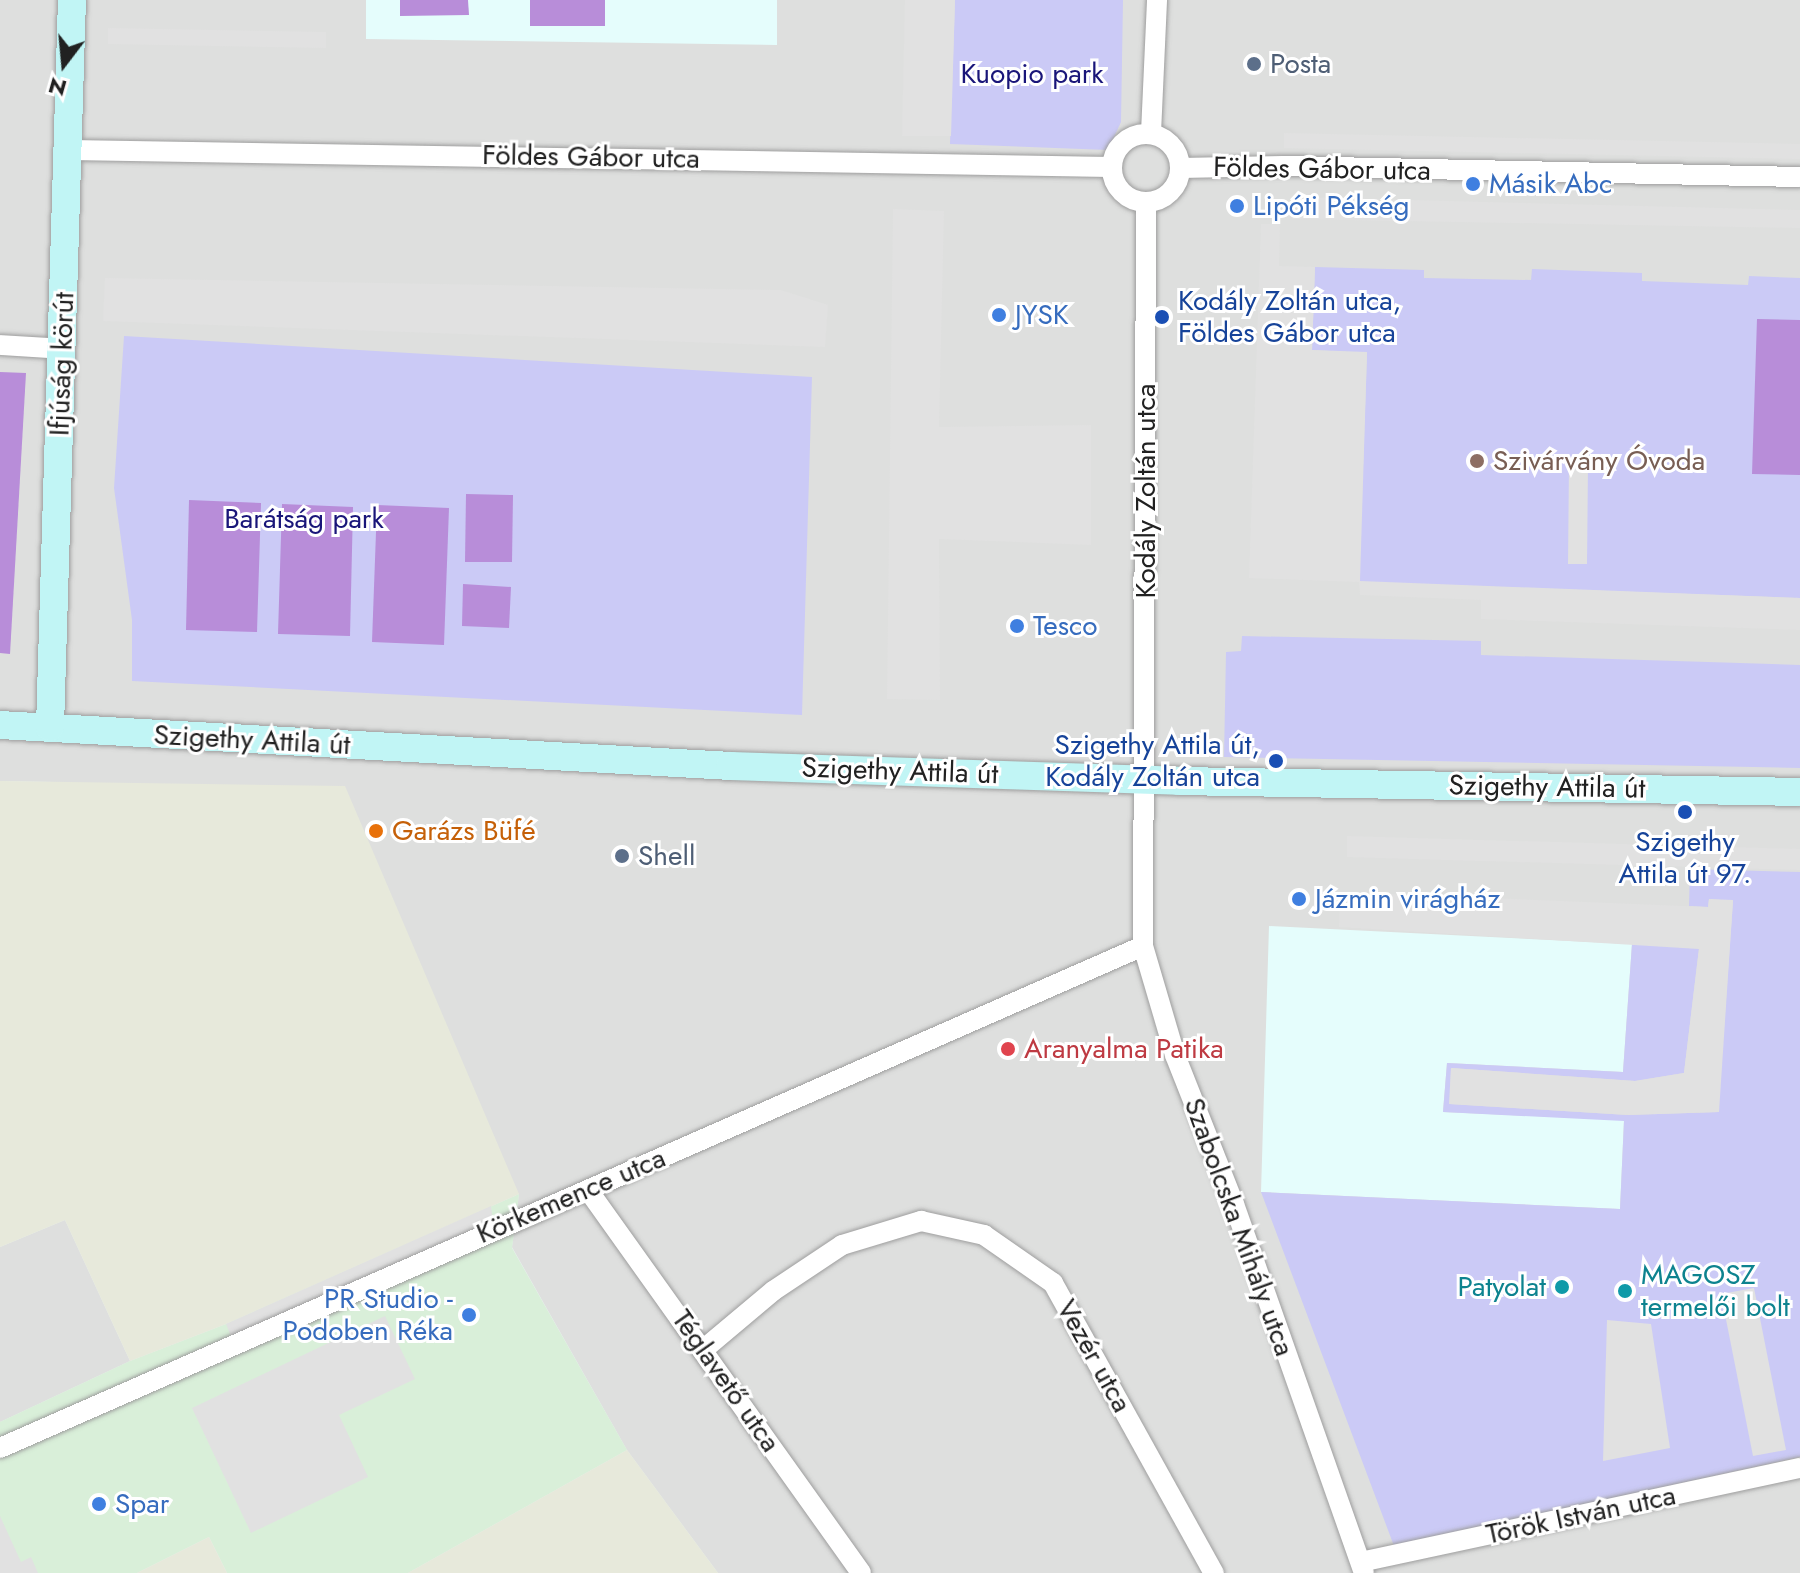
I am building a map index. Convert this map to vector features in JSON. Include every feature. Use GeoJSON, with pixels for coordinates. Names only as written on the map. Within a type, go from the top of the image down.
{"type":"FeatureCollection","features":[{"type":"Feature","properties":{"kind":"street","name":"Ifjúság körút"},"geometry":{"type":"LineString","coordinates":[[50,727],[70,150],[72,0]]}},
{"type":"Feature","properties":{"kind":"street"},"geometry":{"type":"LineString","coordinates":[[1151,133],[1157,0]]}},
{"type":"Feature","properties":{"kind":"street"},"geometry":{"type":"LineString","coordinates":[[1151,133],[1169,143],[1176,152],[1180,168],[1170,192],[1146,202],[1122,192],[1113,179],[1112,167],[1122,143],[1137,135],[1151,133]]}},
{"type":"Feature","properties":{"kind":"street","name":"Földes Gábor utca"},"geometry":{"type":"LineString","coordinates":[[70,150],[1112,167]]}},
{"type":"Feature","properties":{"kind":"street","name":"Földes Gábor utca"},"geometry":{"type":"LineString","coordinates":[[1180,168],[1283,166],[1800,177]]}},
{"type":"Feature","properties":{"kind":"street","name":"Kodály Zoltán utca"},"geometry":{"type":"LineString","coordinates":[[1143,779],[1146,202]]}},
{"type":"Feature","properties":{"kind":"street"},"geometry":{"type":"LineString","coordinates":[[0,345],[63,349]]}},
{"type":"Feature","properties":{"kind":"street","name":"Szigethy Attila út"},"geometry":{"type":"LineString","coordinates":[[0,725],[730,766],[1143,779],[1800,792]]}},
{"type":"Feature","properties":{"kind":"street","name":"Szabolcska Mihály utca"},"geometry":{"type":"LineString","coordinates":[[1143,779],[1143,946],[1175,1055],[1234,1204],[1362,1568]]}},
{"type":"Feature","properties":{"kind":"street","name":"Körkemence utca"},"geometry":{"type":"LineString","coordinates":[[0,1448],[1143,946]]}},
{"type":"Feature","properties":{"kind":"street","name":"Téglavető utca"},"geometry":{"type":"LineString","coordinates":[[588,1190],[861,1573]]}},
{"type":"Feature","properties":{"kind":"street","name":"Vezér utca"},"geometry":{"type":"LineString","coordinates":[[704,1349],[773,1291],[842,1245],[921,1221],[984,1235],[1053,1283],[1214,1573]]}},
{"type":"Feature","properties":{"kind":"street","name":"Török István utca"},"geometry":{"type":"LineString","coordinates":[[1362,1568],[1800,1468]]}},
{"type":"Feature","properties":{"kind":"shaded area"},"geometry":{"type":"Polygon","coordinates":[[[0,0],[1800,0],[1800,1573],[718,1573],[627,1450],[512,1247],[519,1194],[56,782],[0,781],[0,0]]]}},
{"type":"Feature","properties":{"kind":"shaded area"},"geometry":{"type":"Polygon","coordinates":[[[366,0],[777,0],[777,45],[366,39],[366,0]]]}},
{"type":"Feature","properties":{"kind":"shaded area"},"geometry":{"type":"Polygon","coordinates":[[[905,0],[955,0],[951,136],[902,136],[905,0]]]}},
{"type":"Feature","properties":{"kind":"shaded area"},"geometry":{"type":"Polygon","coordinates":[[[108,28],[326,32],[326,48],[108,44],[108,28]]]}},
{"type":"Feature","properties":{"kind":"shaded area"},"geometry":{"type":"Polygon","coordinates":[[[1284,133],[1800,144],[1800,159],[1284,148],[1284,133]]]}},
{"type":"Feature","properties":{"kind":"shaded area"},"geometry":{"type":"Polygon","coordinates":[[[1293,197],[1800,210],[1800,228],[1292,219],[1293,197]]]}},
{"type":"Feature","properties":{"kind":"shaded area"},"geometry":{"type":"Polygon","coordinates":[[[893,209],[944,211],[939,427],[1091,425],[1091,545],[939,539],[940,700],[887,699],[893,209]]]}},
{"type":"Feature","properties":{"kind":"shaded area"},"geometry":{"type":"Polygon","coordinates":[[[1261,224],[1280,224],[1279,266],[1315,267],[1312,350],[1367,352],[1360,581],[1800,598],[1800,630],[1481,619],[1481,600],[1360,595],[1359,582],[1249,578],[1261,224]]]}},
{"type":"Feature","properties":{"kind":"shaded area"},"geometry":{"type":"Polygon","coordinates":[[[105,278],[781,290],[828,305],[825,347],[103,321],[105,278]]]}},
{"type":"Feature","properties":{"kind":"shaded area"},"geometry":{"type":"Polygon","coordinates":[[[1569,465],[1588,465],[1587,564],[1568,564],[1569,465]]]}},
{"type":"Feature","properties":{"kind":"shaded area"},"geometry":{"type":"Polygon","coordinates":[[[0,781],[345,786],[519,1194],[226,1324],[130,1361],[65,1220],[0,1247],[0,781]]]}},
{"type":"Feature","properties":{"kind":"shaded area"},"geometry":{"type":"Polygon","coordinates":[[[1347,836],[1800,849],[1800,870],[1347,857],[1347,836]]]}},
{"type":"Feature","properties":{"kind":"shaded area"},"geometry":{"type":"Polygon","coordinates":[[[1340,892],[1708,907],[1709,899],[1733,900],[1719,1112],[1628,1115],[1449,1104],[1451,1068],[1635,1081],[1684,1073],[1699,949],[1339,927],[1340,892]]]}},
{"type":"Feature","properties":{"kind":"shaded area"},"geometry":{"type":"Polygon","coordinates":[[[1269,926],[1632,944],[1623,1072],[1447,1063],[1443,1112],[1624,1120],[1620,1209],[1261,1192],[1269,926]]]}},
{"type":"Feature","properties":{"kind":"shaded area"},"geometry":{"type":"Polygon","coordinates":[[[519,1194],[512,1248],[627,1450],[408,1573],[227,1573],[209,1537],[137,1573],[0,1573],[0,1422],[130,1361],[226,1324],[519,1194]]]}},
{"type":"Feature","properties":{"kind":"shaded area"},"geometry":{"type":"Polygon","coordinates":[[[491,1206],[494,1230],[235,1346],[226,1324],[491,1206]]]}},
{"type":"Feature","properties":{"kind":"shaded area"},"geometry":{"type":"Polygon","coordinates":[[[65,1220],[130,1361],[0,1422],[0,1247],[65,1220]]]}},
{"type":"Feature","properties":{"kind":"shaded area"},"geometry":{"type":"Polygon","coordinates":[[[1754,1288],[1786,1450],[1753,1456],[1721,1294],[1754,1288]]]}},
{"type":"Feature","properties":{"kind":"shaded area"},"geometry":{"type":"Polygon","coordinates":[[[385,1316],[415,1379],[339,1415],[368,1477],[251,1533],[192,1408],[385,1316]]]}},
{"type":"Feature","properties":{"kind":"shaded area"},"geometry":{"type":"Polygon","coordinates":[[[1607,1320],[1651,1324],[1670,1448],[1603,1461],[1607,1320]]]}},
{"type":"Feature","properties":{"kind":"shaded area"},"geometry":{"type":"Polygon","coordinates":[[[627,1450],[718,1573],[408,1573],[627,1450]]]}},
{"type":"Feature","properties":{"kind":"shaded area"},"geometry":{"type":"Polygon","coordinates":[[[0,1516],[21,1562],[31,1557],[38,1573],[0,1573],[0,1516]]]}},
{"type":"Feature","properties":{"kind":"shaded area"},"geometry":{"type":"Polygon","coordinates":[[[209,1537],[227,1573],[137,1573],[209,1537]]]}},
{"type":"Feature","properties":{"kind":"green space"},"geometry":{"type":"Polygon","coordinates":[[[400,0],[468,0],[469,15],[400,16],[400,0]]]}},
{"type":"Feature","properties":{"kind":"green space"},"geometry":{"type":"Polygon","coordinates":[[[530,0],[605,0],[605,26],[530,26],[530,0]]]}},
{"type":"Feature","properties":{"kind":"green space","name":"Kuopio park"},"geometry":{"type":"Polygon","coordinates":[[[955,0],[1123,0],[1121,122],[1108,150],[950,144],[955,0]]]}},
{"type":"Feature","properties":{"kind":"green space"},"geometry":{"type":"Polygon","coordinates":[[[1315,267],[1424,270],[1424,278],[1531,280],[1532,269],[1642,273],[1642,281],[1748,285],[1749,276],[1800,278],[1800,598],[1359,582],[1367,353],[1312,350],[1315,267]]]}},
{"type":"Feature","properties":{"kind":"green space"},"geometry":{"type":"Polygon","coordinates":[[[1757,319],[1800,320],[1800,475],[1752,474],[1757,319]]]}},
{"type":"Feature","properties":{"kind":"green space","name":"Barátság park"},"geometry":{"type":"Polygon","coordinates":[[[124,336],[812,377],[802,715],[132,681],[132,620],[114,488],[124,336]]]}},
{"type":"Feature","properties":{"kind":"green space"},"geometry":{"type":"Polygon","coordinates":[[[0,372],[26,373],[10,654],[0,653],[0,372]]]}},
{"type":"Feature","properties":{"kind":"green space"},"geometry":{"type":"Polygon","coordinates":[[[466,494],[513,495],[512,562],[465,562],[466,494]]]}},
{"type":"Feature","properties":{"kind":"green space"},"geometry":{"type":"Polygon","coordinates":[[[189,500],[261,503],[257,632],[186,630],[189,500]]]}},
{"type":"Feature","properties":{"kind":"green space"},"geometry":{"type":"Polygon","coordinates":[[[282,504],[353,507],[350,636],[278,634],[282,504]]]}},
{"type":"Feature","properties":{"kind":"green space"},"geometry":{"type":"Polygon","coordinates":[[[377,505],[449,508],[444,645],[372,642],[377,505]]]}},
{"type":"Feature","properties":{"kind":"green space"},"geometry":{"type":"Polygon","coordinates":[[[463,584],[511,587],[509,628],[462,626],[463,584]]]}},
{"type":"Feature","properties":{"kind":"green space"},"geometry":{"type":"Polygon","coordinates":[[[1242,636],[1481,641],[1481,655],[1800,665],[1800,768],[1224,757],[1226,652],[1241,651],[1242,636]]]}},
{"type":"Feature","properties":{"kind":"green space"},"geometry":{"type":"Polygon","coordinates":[[[1690,869],[1800,872],[1800,1457],[1394,1546],[1261,1192],[1620,1209],[1624,1121],[1443,1112],[1447,1063],[1623,1072],[1632,944],[1699,948],[1684,1073],[1635,1081],[1451,1068],[1450,1104],[1628,1115],[1718,1112],[1733,901],[1709,899],[1708,907],[1689,906],[1690,869]]]}},
{"type":"Feature","properties":{"kind":"place","name":"Posta"},"geometry":{"type":"Point","coordinates":[1254,64]}},
{"type":"Feature","properties":{"kind":"place","name":"Másik Abc"},"geometry":{"type":"Point","coordinates":[1473,184]}},
{"type":"Feature","properties":{"kind":"place","name":"Lipóti Pékség"},"geometry":{"type":"Point","coordinates":[1237,206]}},
{"type":"Feature","properties":{"kind":"place","name":"JYSK"},"geometry":{"type":"Point","coordinates":[999,315]}},
{"type":"Feature","properties":{"kind":"place","name":"Kodály Zoltán utca, Földes Gábor utca"},"geometry":{"type":"Point","coordinates":[1162,317]}},
{"type":"Feature","properties":{"kind":"place","name":"Szivárvány Óvoda"},"geometry":{"type":"Point","coordinates":[1477,461]}},
{"type":"Feature","properties":{"kind":"place","name":"Tesco"},"geometry":{"type":"Point","coordinates":[1017,626]}},
{"type":"Feature","properties":{"kind":"place","name":"Szigethy Attila út, Kodály Zoltán utca"},"geometry":{"type":"Point","coordinates":[1276,761]}},
{"type":"Feature","properties":{"kind":"place","name":"Szigethy Attila út 97."},"geometry":{"type":"Point","coordinates":[1685,812]}},
{"type":"Feature","properties":{"kind":"place","name":"Garázs Büfé"},"geometry":{"type":"Point","coordinates":[376,831]}},
{"type":"Feature","properties":{"kind":"place","name":"Shell"},"geometry":{"type":"Point","coordinates":[622,856]}},
{"type":"Feature","properties":{"kind":"place","name":"Jázmin virágház"},"geometry":{"type":"Point","coordinates":[1299,899]}},
{"type":"Feature","properties":{"kind":"place","name":"Aranyalma Patika"},"geometry":{"type":"Point","coordinates":[1008,1049]}},
{"type":"Feature","properties":{"kind":"place","name":"Patyolat"},"geometry":{"type":"Point","coordinates":[1562,1287]}},
{"type":"Feature","properties":{"kind":"place","name":"MAGOSZ termelői bolt"},"geometry":{"type":"Point","coordinates":[1625,1291]}},
{"type":"Feature","properties":{"kind":"place","name":"PR Studio - Podoben Réka"},"geometry":{"type":"Point","coordinates":[469,1315]}},
{"type":"Feature","properties":{"kind":"place","name":"Spar"},"geometry":{"type":"Point","coordinates":[99,1504]}}]}
